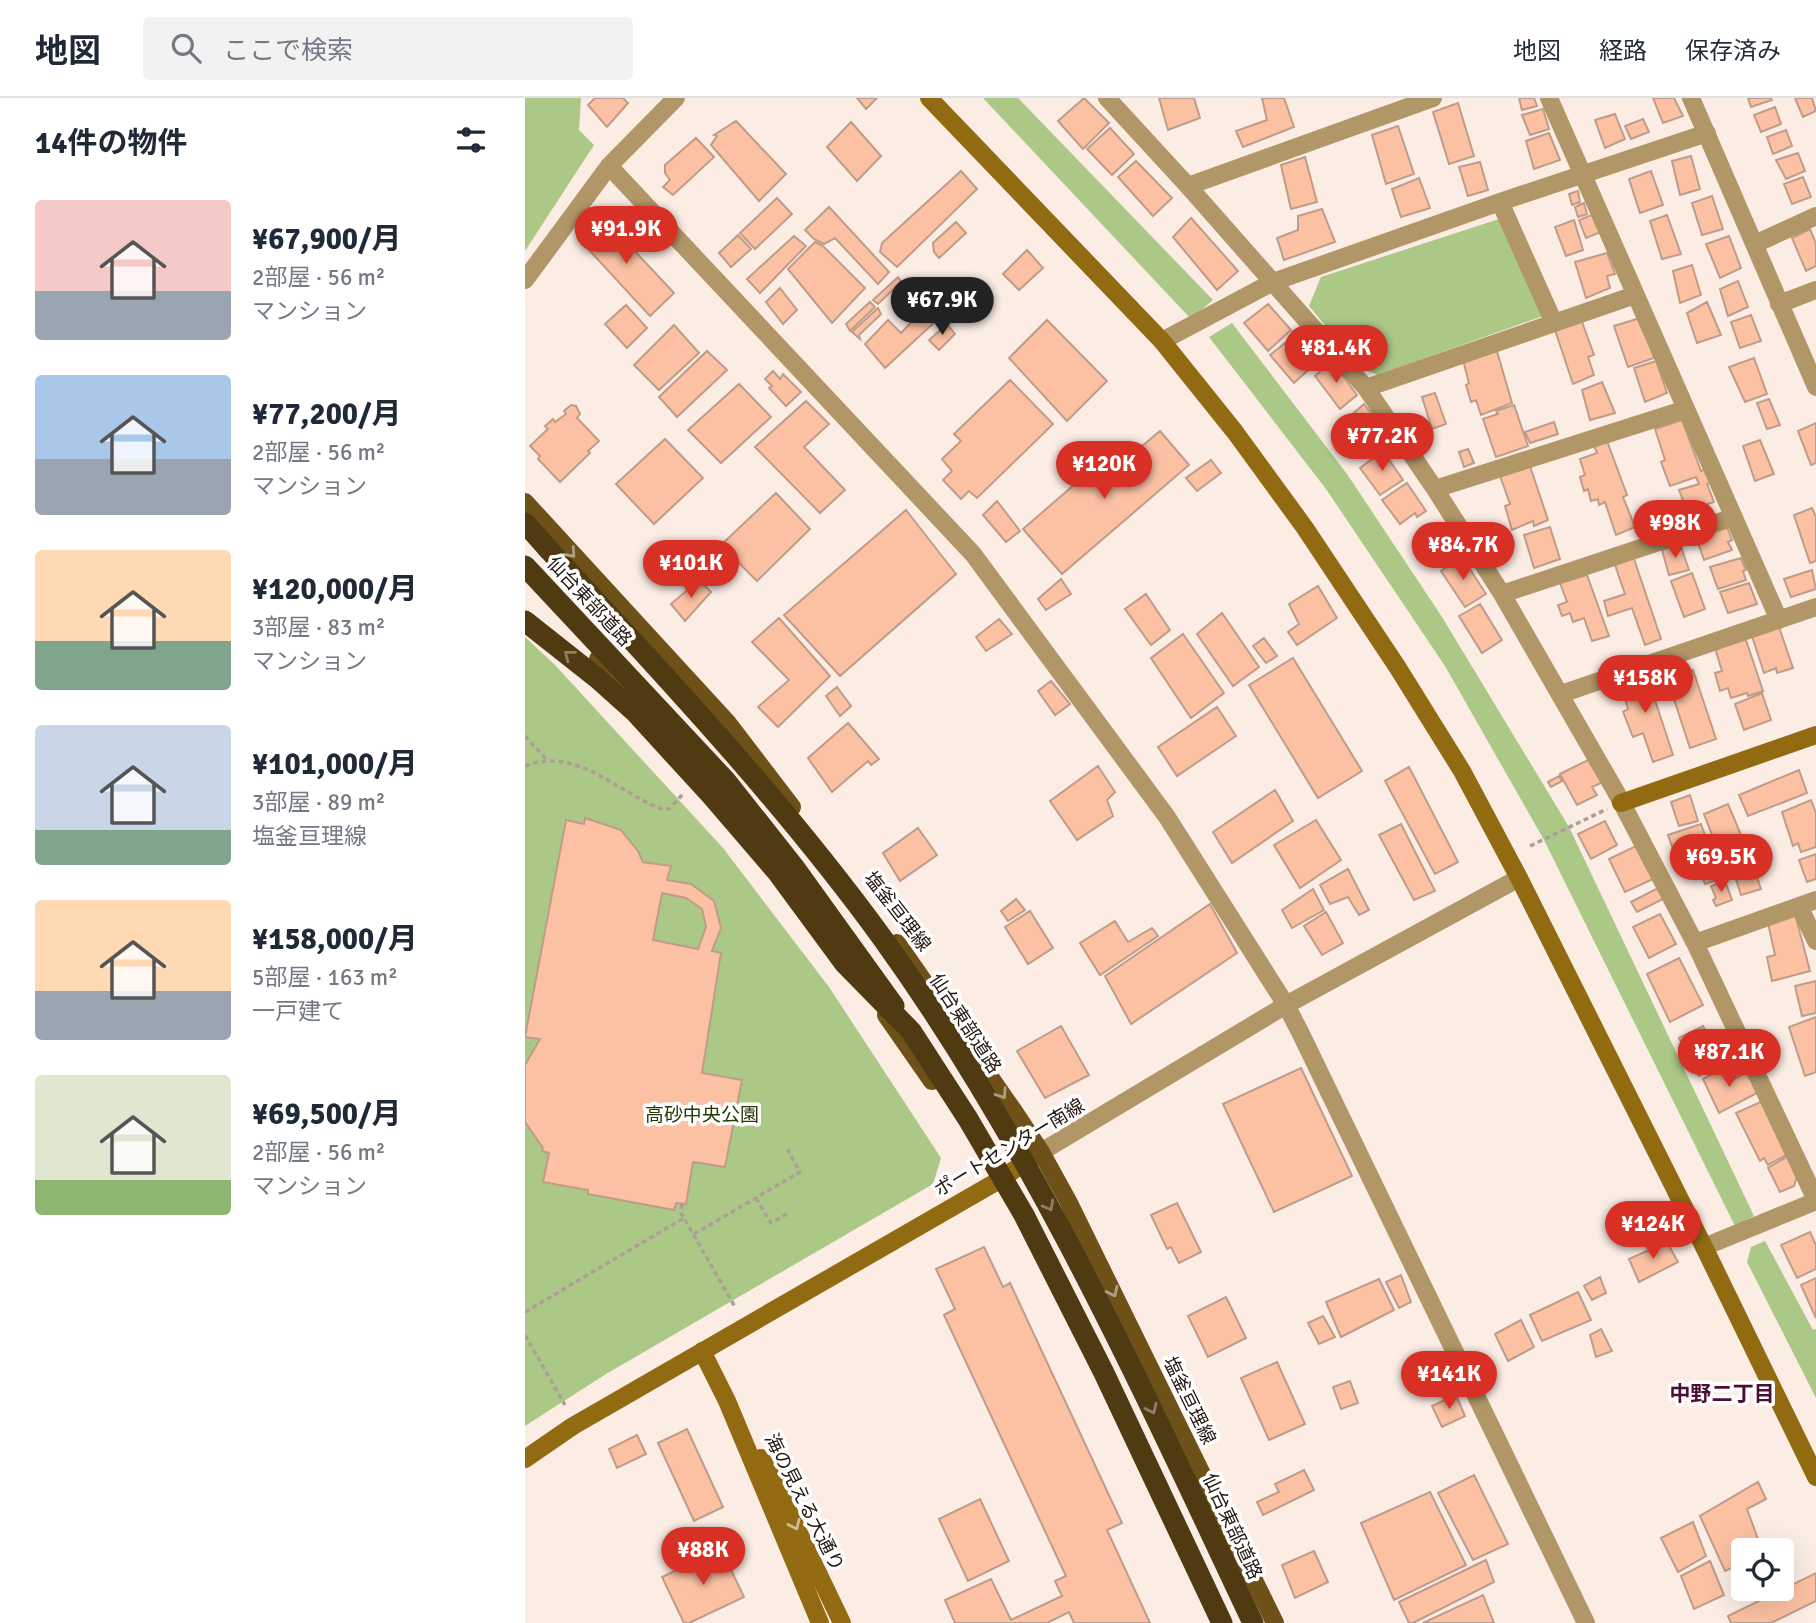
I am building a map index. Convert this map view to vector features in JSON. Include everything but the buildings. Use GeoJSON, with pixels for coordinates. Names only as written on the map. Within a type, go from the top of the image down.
{"type":"FeatureCollection","features":[{"type":"Feature","properties":{"kind":"highway","name":"仙台東部道路"},"geometry":{"type":"LineString","coordinates":[[525,524],[698,712],[816,849],[931,1009],[989,1101],[1049,1205],[1130,1361],[1253,1623]]}},
{"type":"Feature","properties":{"kind":"highway","name":"仙台東部道路"},"geometry":{"type":"LineString","coordinates":[[525,566],[726,781],[794,867],[911,1031],[968,1119],[1024,1215],[1104,1373],[1222,1623]]}},
{"type":"Feature","properties":{"kind":"highway"},"geometry":{"type":"LineString","coordinates":[[525,621],[635,712],[712,795],[778,873],[845,964],[911,1031]]}},
{"type":"Feature","properties":{"kind":"main road","name":"塩釜亘理線"},"geometry":{"type":"LineString","coordinates":[[525,502],[727,722],[914,966],[1041,1152],[1068,1201],[1275,1623]]}},
{"type":"Feature","properties":{"kind":"main road"},"geometry":{"type":"LineString","coordinates":[[525,577],[797,886],[969,1135],[1124,1421],[1215,1623]]}},
{"type":"Feature","properties":{"kind":"street"},"geometry":{"type":"LineString","coordinates":[[525,280],[609,166],[676,98]]}},
{"type":"Feature","properties":{"kind":"street"},"geometry":{"type":"LineString","coordinates":[[929,98],[1163,341],[1235,432],[1312,538],[1398,668],[1462,771],[1519,878],[1816,1477]]}},
{"type":"Feature","properties":{"kind":"street"},"geometry":{"type":"LineString","coordinates":[[1107,98],[1366,388],[1502,594],[1561,694],[1695,943],[1816,1201],[1704,1247]]}},
{"type":"Feature","properties":{"kind":"street"},"geometry":{"type":"LineString","coordinates":[[1188,186],[1433,98]]}},
{"type":"Feature","properties":{"kind":"street"},"geometry":{"type":"LineString","coordinates":[[1549,98],[1779,620]]}},
{"type":"Feature","properties":{"kind":"street"},"geometry":{"type":"LineString","coordinates":[[1691,98],[1816,387]]}},
{"type":"Feature","properties":{"kind":"street"},"geometry":{"type":"LineString","coordinates":[[1163,341],[1272,282],[1500,202],[1707,134]]}},
{"type":"Feature","properties":{"kind":"street"},"geometry":{"type":"LineString","coordinates":[[609,166],[974,554],[1167,817],[1286,1005],[1586,1623]]}},
{"type":"Feature","properties":{"kind":"street"},"geometry":{"type":"LineString","coordinates":[[1500,202],[1554,323]]}},
{"type":"Feature","properties":{"kind":"street"},"geometry":{"type":"LineString","coordinates":[[1755,244],[1816,216]]}},
{"type":"Feature","properties":{"kind":"street"},"geometry":{"type":"LineString","coordinates":[[1779,304],[1816,290]]}},
{"type":"Feature","properties":{"kind":"street"},"geometry":{"type":"LineString","coordinates":[[1366,388],[1636,295]]}},
{"type":"Feature","properties":{"kind":"street"},"geometry":{"type":"LineString","coordinates":[[1435,489],[1686,409]]}},
{"type":"Feature","properties":{"kind":"street"},"geometry":{"type":"LineString","coordinates":[[1502,594],[1734,517]]}},
{"type":"Feature","properties":{"kind":"street"},"geometry":{"type":"LineString","coordinates":[[1561,694],[1816,607]]}},
{"type":"Feature","properties":{"kind":"street"},"geometry":{"type":"LineString","coordinates":[[1621,803],[1816,735]]}},
{"type":"Feature","properties":{"kind":"street","name":"ポートセンター南線"},"geometry":{"type":"LineString","coordinates":[[525,1459],[573,1426],[996,1182],[1041,1152],[1286,1005],[1519,878]]}},
{"type":"Feature","properties":{"kind":"street"},"geometry":{"type":"LineString","coordinates":[[1695,943],[1807,903],[1816,941]]}},
{"type":"Feature","properties":{"kind":"street"},"geometry":{"type":"LineString","coordinates":[[702,1351],[727,1401],[820,1623]]}},
{"type":"Feature","properties":{"kind":"street","name":"海の見える大通り"},"geometry":{"type":"LineString","coordinates":[[727,1401],[773,1479],[842,1623]]}},
{"type":"Feature","properties":{"kind":"path"},"geometry":{"type":"LineString","coordinates":[[525,736],[548,762]]}},
{"type":"Feature","properties":{"kind":"path"},"geometry":{"type":"LineString","coordinates":[[525,766],[538,761],[567,762],[586,767],[662,809],[669,809],[683,794]]}},
{"type":"Feature","properties":{"kind":"path"},"geometry":{"type":"LineString","coordinates":[[1530,846],[1621,803]]}},
{"type":"Feature","properties":{"kind":"path"},"geometry":{"type":"LineString","coordinates":[[694,1234],[800,1172],[788,1151],[792,1149]]}},
{"type":"Feature","properties":{"kind":"path"},"geometry":{"type":"LineString","coordinates":[[757,1198],[771,1223],[788,1213]]}},
{"type":"Feature","properties":{"kind":"path"},"geometry":{"type":"LineString","coordinates":[[682,1203],[681,1213],[735,1307]]}},
{"type":"Feature","properties":{"kind":"path"},"geometry":{"type":"LineString","coordinates":[[525,1312],[684,1218]]}},
{"type":"Feature","properties":{"kind":"path"},"geometry":{"type":"LineString","coordinates":[[525,1335],[565,1405]]}},
{"type":"Feature","properties":{"kind":"green space"},"geometry":{"type":"Polygon","coordinates":[[[525,98],[581,98],[579,130],[594,145],[525,251],[525,98]]]}},
{"type":"Feature","properties":{"kind":"green space"},"geometry":{"type":"Polygon","coordinates":[[[983,98],[1018,98],[1213,300],[1191,319],[983,98]]]}},
{"type":"Feature","properties":{"kind":"green space"},"geometry":{"type":"Polygon","coordinates":[[[1502,218],[1543,316],[1378,375],[1362,369],[1309,306],[1321,277],[1502,218]]]}},
{"type":"Feature","properties":{"kind":"green space"},"geometry":{"type":"Polygon","coordinates":[[[1232,323],[1347,474],[1442,617],[1569,827],[1754,1216],[1735,1226],[1544,840],[1445,666],[1326,489],[1209,337],[1232,323]]]}},
{"type":"Feature","properties":{"kind":"green space","name":"高砂中央公園"},"geometry":{"type":"Polygon","coordinates":[[[525,637],[555,665],[723,848],[829,987],[941,1158],[933,1184],[606,1374],[525,1426],[525,637]]]}},
{"type":"Feature","properties":{"kind":"green space"},"geometry":{"type":"Polygon","coordinates":[[[1765,1241],[1813,1330],[1816,1329],[1816,1398],[1747,1262],[1751,1247],[1765,1241]]]}},
{"type":"Feature","properties":{"kind":"district","name":"中野二丁目"},"geometry":{"type":"Point","coordinates":[1722,1394]}}]}
